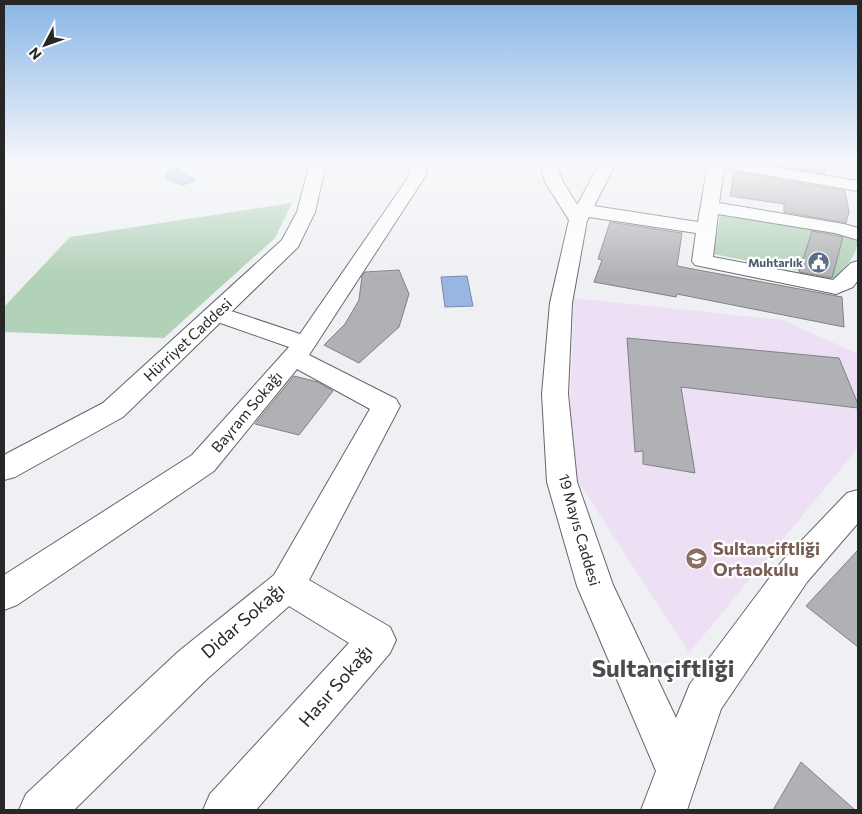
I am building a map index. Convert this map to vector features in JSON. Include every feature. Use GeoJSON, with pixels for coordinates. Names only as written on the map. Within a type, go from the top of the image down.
{"type":"FeatureCollection","features":[{"type":"Feature","properties":{"kind":"street","name":"Hürriyet Caddesi"},"geometry":{"type":"LineString","coordinates":[[4,469],[113,410],[217,314],[291,242],[306,212],[309,201]]}},
{"type":"Feature","properties":{"kind":"street","name":"Bayram Sokağı"},"geometry":{"type":"LineString","coordinates":[[4,594],[204,463],[300,350],[400,201]]}},
{"type":"Feature","properties":{"kind":"street"},"geometry":{"type":"LineString","coordinates":[[569,201],[580,215],[707,230]]}},
{"type":"Feature","properties":{"kind":"street","name":"19 Mayıs Caddesi"},"geometry":{"type":"LineString","coordinates":[[588,201],[580,215],[561,303],[555,394],[562,482],[595,586],[678,770]]}},
{"type":"Feature","properties":{"kind":"street"},"geometry":{"type":"LineString","coordinates":[[711,201],[702,261],[836,287],[845,282],[858,267]]}},
{"type":"Feature","properties":{"kind":"street"},"geometry":{"type":"LineString","coordinates":[[710,206],[837,228],[858,234]]}},
{"type":"Feature","properties":{"kind":"street"},"geometry":{"type":"LineString","coordinates":[[217,314],[300,350]]}},
{"type":"Feature","properties":{"kind":"street","name":"Didar Sokağı"},"geometry":{"type":"LineString","coordinates":[[42,810],[193,665],[287,586],[386,406],[300,350]]}},
{"type":"Feature","properties":{"kind":"street"},"geometry":{"type":"LineString","coordinates":[[664,810],[704,698],[795,571],[858,502]]}},
{"type":"Feature","properties":{"kind":"street","name":"Hasır Sokağı"},"geometry":{"type":"LineString","coordinates":[[226,810],[377,640],[287,586]]}},
{"type":"Feature","properties":{"kind":"shaded area","name":"Sultançiftliği Ortaokulu"},"geometry":{"type":"Polygon","coordinates":[[[574,298],[783,320],[858,354],[858,448],[689,653],[568,466],[574,298]]]}},
{"type":"Feature","properties":{"kind":"green space"},"geometry":{"type":"Polygon","coordinates":[[[292,203],[275,238],[164,338],[4,332],[4,307],[70,237],[292,203]]]}},
{"type":"Feature","properties":{"kind":"green space"},"geometry":{"type":"Polygon","coordinates":[[[721,212],[828,228],[858,238],[856,250],[851,260],[835,278],[713,254],[721,212]]]}},
{"type":"Feature","properties":{"kind":"water"},"geometry":{"type":"Polygon","coordinates":[[[467,276],[473,306],[445,307],[441,277],[467,276]]]}},
{"type":"Feature","properties":{"kind":"building"},"geometry":{"type":"Polygon","coordinates":[[[764,201],[847,201],[849,212],[846,223],[784,212],[784,204],[764,201]]]}},
{"type":"Feature","properties":{"kind":"building"},"geometry":{"type":"Polygon","coordinates":[[[610,222],[682,233],[677,266],[842,297],[844,327],[677,294],[676,297],[594,282],[602,260],[598,259],[610,222]]]}},
{"type":"Feature","properties":{"kind":"building"},"geometry":{"type":"Polygon","coordinates":[[[812,231],[843,237],[832,278],[799,272],[812,231]]]}},
{"type":"Feature","properties":{"kind":"building"},"geometry":{"type":"Polygon","coordinates":[[[399,270],[409,294],[399,327],[359,363],[324,345],[345,324],[359,300],[362,276],[365,272],[399,270]]]}},
{"type":"Feature","properties":{"kind":"building"},"geometry":{"type":"Polygon","coordinates":[[[627,338],[839,358],[858,408],[681,387],[695,473],[643,464],[643,451],[635,452],[627,338]]]}},
{"type":"Feature","properties":{"kind":"building"},"geometry":{"type":"Polygon","coordinates":[[[294,376],[318,382],[333,391],[299,435],[255,424],[294,376]]]}},
{"type":"Feature","properties":{"kind":"building"},"geometry":{"type":"Polygon","coordinates":[[[858,550],[858,647],[806,606],[858,550]]]}},
{"type":"Feature","properties":{"kind":"building"},"geometry":{"type":"Polygon","coordinates":[[[801,762],[855,810],[773,810],[801,762]]]}},
{"type":"Feature","properties":{"kind":"place","name":"Muhtarlık"},"geometry":{"type":"Point","coordinates":[819,263]}},
{"type":"Feature","properties":{"kind":"place","name":"Sultançiftliği Ortaokulu"},"geometry":{"type":"Point","coordinates":[697,559]}},
{"type":"Feature","properties":{"kind":"district","name":"Sultançiftliği"},"geometry":{"type":"Point","coordinates":[663,669]}}]}
